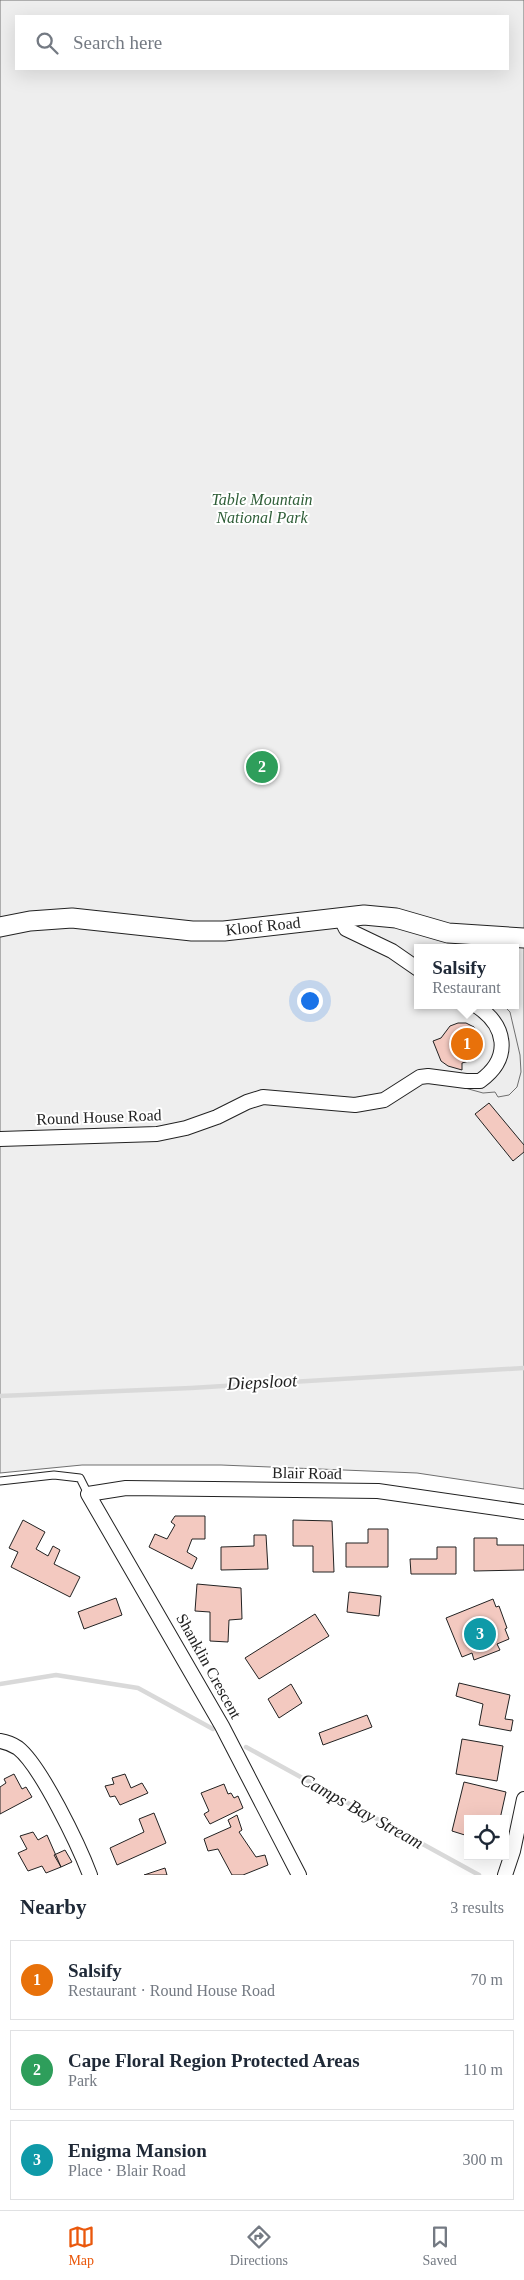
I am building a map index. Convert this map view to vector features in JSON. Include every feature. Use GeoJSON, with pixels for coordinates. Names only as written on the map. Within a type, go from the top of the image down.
{"type":"FeatureCollection","features":[{"type":"Feature","properties":{"kind":"main road","name":"Kloof Road"},"geometry":{"type":"LineString","coordinates":[[0,927],[30,921],[72,918],[192,931],[216,931],[268,927],[340,916],[379,916],[448,933],[524,938]]}},
{"type":"Feature","properties":{"kind":"street"},"geometry":{"type":"LineString","coordinates":[[340,916],[346,929],[392,951],[414,966]]}},
{"type":"Feature","properties":{"kind":"street","name":"Round House Road"},"geometry":{"type":"LineString","coordinates":[[0,1139],[157,1134],[186,1128],[263,1097],[354,1106],[384,1100],[420,1077],[428,1076],[480,1081],[497,1066],[502,1048],[498,1029],[493,1019],[480,1009]]}},
{"type":"Feature","properties":{"kind":"street","name":"Blair Road"},"geometry":{"type":"LineString","coordinates":[[88,1494],[126,1488],[378,1491],[524,1512]]}},
{"type":"Feature","properties":{"kind":"street","name":"Shanklin Crescent"},"geometry":{"type":"LineString","coordinates":[[88,1494],[227,1734],[299,1875]]}},
{"type":"Feature","properties":{"kind":"street"},"geometry":{"type":"LineString","coordinates":[[0,1741],[8,1742],[18,1748],[36,1770],[90,1875]]}},
{"type":"Feature","properties":{"kind":"street"},"geometry":{"type":"LineString","coordinates":[[505,1875],[513,1851],[524,1799]]}},
{"type":"Feature","properties":{"kind":"lane","name":"Shanklin Crescent"},"geometry":{"type":"LineString","coordinates":[[0,1482],[54,1474],[80,1478],[88,1494]]}},
{"type":"Feature","properties":{"kind":"green space","name":"Table Mountain National Park"},"geometry":{"type":"Polygon","coordinates":[[[0,0],[524,0],[524,1489],[417,1473],[221,1465],[82,1465],[0,1473],[0,0]]]}},
{"type":"Feature","properties":{"kind":"shaded area"},"geometry":{"type":"Polygon","coordinates":[[[490,1009],[507,1009],[510,1012],[520,1055],[521,1072],[517,1087],[509,1095],[498,1097],[495,1092],[483,1093],[465,1088],[478,1086],[493,1079],[501,1071],[506,1058],[505,1028],[498,1016],[490,1009]]]}},
{"type":"Feature","properties":{"kind":"building"},"geometry":{"type":"Polygon","coordinates":[[[466,1023],[474,1027],[479,1034],[481,1042],[475,1056],[469,1061],[462,1063],[462,1070],[448,1066],[441,1061],[433,1041],[441,1038],[450,1026],[466,1023]]]}},
{"type":"Feature","properties":{"kind":"building"},"geometry":{"type":"Polygon","coordinates":[[[489,1103],[524,1145],[524,1152],[513,1161],[475,1114],[489,1103]]]}},
{"type":"Feature","properties":{"kind":"building"},"geometry":{"type":"Polygon","coordinates":[[[175,1516],[205,1516],[205,1539],[192,1539],[187,1552],[197,1558],[192,1569],[149,1547],[155,1534],[167,1539],[175,1525],[171,1522],[175,1516]]]}},
{"type":"Feature","properties":{"kind":"building"},"geometry":{"type":"Polygon","coordinates":[[[23,1520],[45,1532],[36,1549],[48,1556],[53,1546],[60,1550],[54,1564],[80,1577],[70,1597],[11,1567],[18,1552],[9,1548],[23,1520]]]}},
{"type":"Feature","properties":{"kind":"building"},"geometry":{"type":"Polygon","coordinates":[[[293,1520],[332,1521],[334,1572],[313,1572],[313,1546],[293,1546],[293,1520]]]}},
{"type":"Feature","properties":{"kind":"building"},"geometry":{"type":"Polygon","coordinates":[[[368,1529],[388,1529],[388,1567],[346,1567],[346,1543],[368,1543],[368,1529]]]}},
{"type":"Feature","properties":{"kind":"building"},"geometry":{"type":"Polygon","coordinates":[[[254,1535],[266,1535],[268,1569],[221,1570],[221,1547],[254,1546],[254,1535]]]}},
{"type":"Feature","properties":{"kind":"building"},"geometry":{"type":"Polygon","coordinates":[[[474,1538],[497,1538],[497,1545],[524,1545],[524,1570],[474,1571],[474,1538]]]}},
{"type":"Feature","properties":{"kind":"building"},"geometry":{"type":"Polygon","coordinates":[[[437,1547],[456,1547],[456,1574],[411,1574],[410,1559],[437,1559],[437,1547]]]}},
{"type":"Feature","properties":{"kind":"building"},"geometry":{"type":"Polygon","coordinates":[[[197,1584],[241,1588],[242,1619],[229,1620],[228,1642],[210,1641],[210,1612],[195,1611],[197,1584]]]}},
{"type":"Feature","properties":{"kind":"building"},"geometry":{"type":"Polygon","coordinates":[[[349,1592],[381,1596],[379,1616],[347,1612],[349,1592]]]}},
{"type":"Feature","properties":{"kind":"building"},"geometry":{"type":"Polygon","coordinates":[[[116,1598],[122,1615],[84,1629],[78,1612],[116,1598]]]}},
{"type":"Feature","properties":{"kind":"building"},"geometry":{"type":"Polygon","coordinates":[[[493,1599],[496,1607],[499,1606],[509,1639],[497,1644],[500,1650],[474,1660],[472,1653],[462,1657],[446,1618],[493,1599]]]}},
{"type":"Feature","properties":{"kind":"building"},"geometry":{"type":"Polygon","coordinates":[[[315,1614],[329,1636],[259,1679],[245,1658],[315,1614]]]}},
{"type":"Feature","properties":{"kind":"building"},"geometry":{"type":"Polygon","coordinates":[[[459,1683],[510,1695],[505,1719],[513,1720],[511,1731],[479,1725],[483,1704],[456,1696],[459,1683]]]}},
{"type":"Feature","properties":{"kind":"building"},"geometry":{"type":"Polygon","coordinates":[[[291,1684],[302,1703],[279,1718],[268,1699],[291,1684]]]}},
{"type":"Feature","properties":{"kind":"building"},"geometry":{"type":"Polygon","coordinates":[[[367,1715],[372,1727],[323,1745],[319,1733],[367,1715]]]}},
{"type":"Feature","properties":{"kind":"building"},"geometry":{"type":"Polygon","coordinates":[[[462,1739],[503,1746],[497,1781],[456,1774],[462,1739]]]}},
{"type":"Feature","properties":{"kind":"building"},"geometry":{"type":"Polygon","coordinates":[[[14,1774],[22,1789],[26,1787],[32,1797],[0,1814],[0,1787],[6,1783],[4,1779],[14,1774]]]}},
{"type":"Feature","properties":{"kind":"building"},"geometry":{"type":"Polygon","coordinates":[[[125,1774],[131,1788],[142,1783],[148,1793],[120,1805],[115,1796],[110,1797],[105,1786],[114,1784],[112,1778],[125,1774]]]}},
{"type":"Feature","properties":{"kind":"building"},"geometry":{"type":"Polygon","coordinates":[[[464,1782],[506,1792],[501,1815],[464,1815],[464,1835],[452,1831],[464,1782]]]}},
{"type":"Feature","properties":{"kind":"building"},"geometry":{"type":"Polygon","coordinates":[[[224,1784],[228,1794],[231,1793],[234,1798],[238,1796],[243,1808],[210,1824],[204,1814],[209,1811],[201,1793],[224,1784]]]}},
{"type":"Feature","properties":{"kind":"building"},"geometry":{"type":"Polygon","coordinates":[[[154,1813],[166,1843],[117,1865],[110,1848],[144,1832],[139,1819],[154,1813]]]}},
{"type":"Feature","properties":{"kind":"building"},"geometry":{"type":"Polygon","coordinates":[[[237,1815],[242,1830],[239,1832],[256,1857],[265,1855],[268,1865],[243,1875],[232,1875],[218,1849],[208,1851],[204,1839],[231,1827],[228,1820],[237,1815]]]}},
{"type":"Feature","properties":{"kind":"building"},"geometry":{"type":"Polygon","coordinates":[[[33,1832],[38,1840],[47,1835],[61,1867],[46,1873],[42,1866],[28,1871],[18,1853],[27,1849],[20,1836],[33,1832]]]}},
{"type":"Feature","properties":{"kind":"building"},"geometry":{"type":"Polygon","coordinates":[[[65,1850],[72,1862],[61,1867],[54,1855],[65,1850]]]}},
{"type":"Feature","properties":{"kind":"building"},"geometry":{"type":"Polygon","coordinates":[[[165,1868],[167,1875],[144,1875],[165,1868]]]}},
{"type":"Feature","properties":{"kind":"waterway","name":"Diepsloot"},"geometry":{"type":"LineString","coordinates":[[0,1396],[191,1388],[524,1368]]}},
{"type":"Feature","properties":{"kind":"waterway","name":"Camps Bay Stream"},"geometry":{"type":"LineString","coordinates":[[0,1684],[56,1675],[138,1688],[213,1729]]}},
{"type":"Feature","properties":{"kind":"waterway","name":"Camps Bay Stream"},"geometry":{"type":"LineString","coordinates":[[246,1747],[479,1875]]}},
{"type":"Feature","properties":{"kind":"place","name":"Cape Floral Region Protected Areas"},"geometry":{"type":"Point","coordinates":[262,767]}},
{"type":"Feature","properties":{"kind":"place","name":"Salsify"},"geometry":{"type":"Point","coordinates":[467,1044]}},
{"type":"Feature","properties":{"kind":"place","name":"Enigma Mansion"},"geometry":{"type":"Point","coordinates":[480,1634]}}]}
